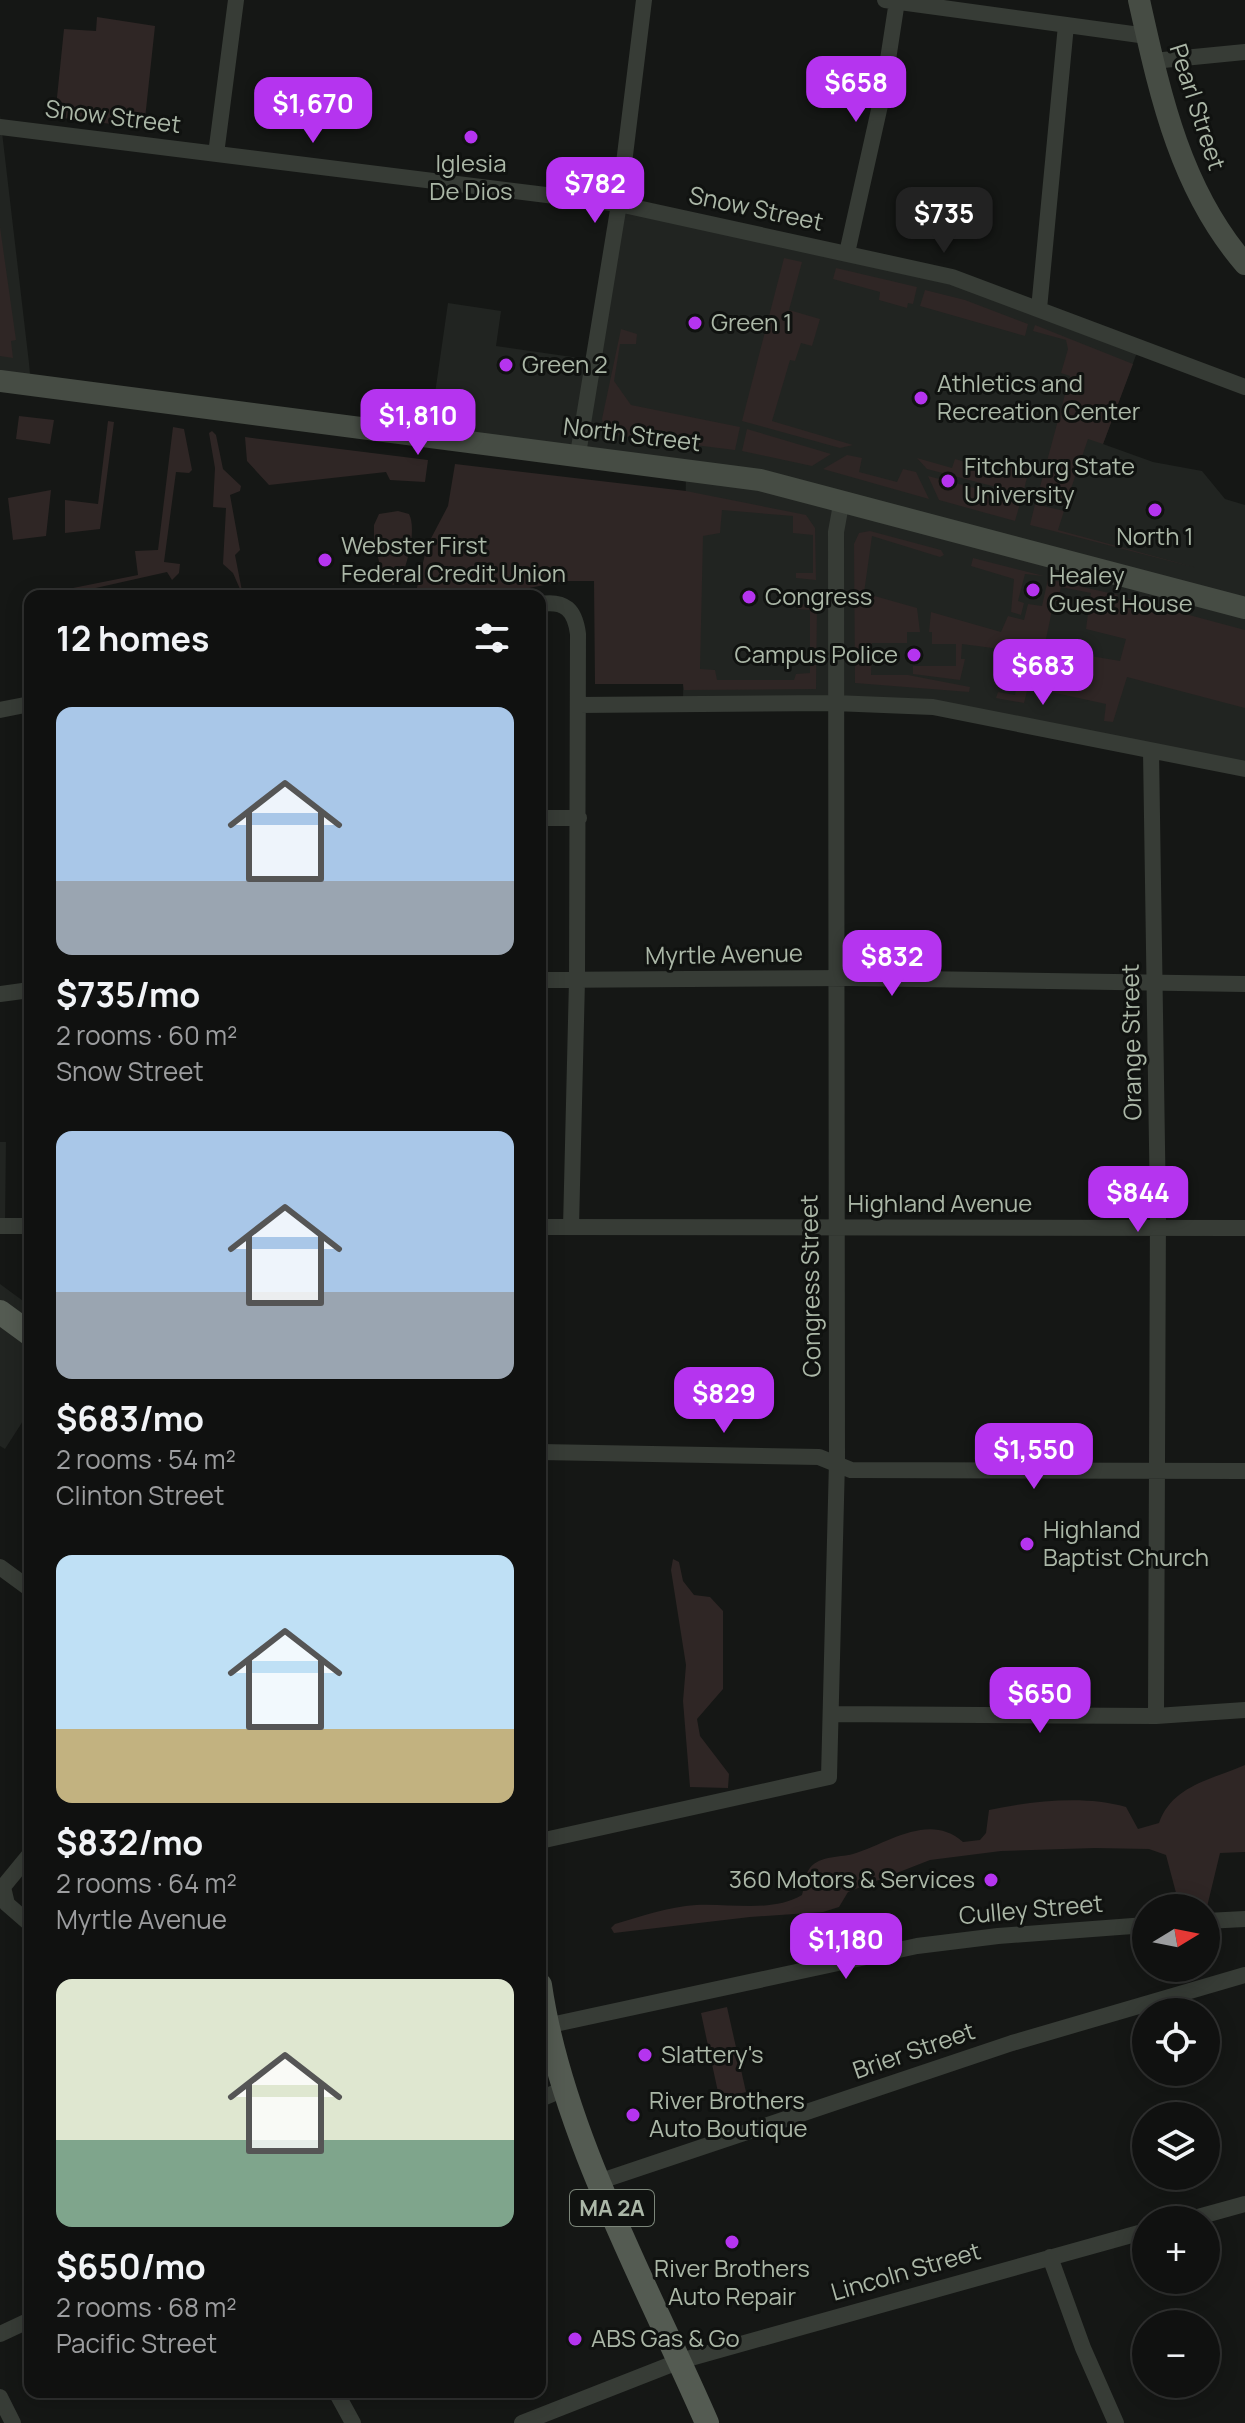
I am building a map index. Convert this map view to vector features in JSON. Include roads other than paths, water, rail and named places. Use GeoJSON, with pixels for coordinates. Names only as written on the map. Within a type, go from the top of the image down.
{"type":"FeatureCollection","features":[{"type":"Feature","properties":{"kind":"main road"},"geometry":{"type":"LineString","coordinates":[[0,1312],[24,1330]]}},
{"type":"Feature","properties":{"kind":"main road","name":"MA 2A"},"geometry":{"type":"LineString","coordinates":[[546,2026],[564,2089],[601,2181],[707,2423]]}},
{"type":"Feature","properties":{"kind":"street"},"geometry":{"type":"LineString","coordinates":[[216,154],[236,0]]}},
{"type":"Feature","properties":{"kind":"street"},"geometry":{"type":"LineString","coordinates":[[578,454],[619,204],[644,0]]}},
{"type":"Feature","properties":{"kind":"street","name":"Pearl Street"},"geometry":{"type":"LineString","coordinates":[[1139,0],[1153,61],[1188,174],[1215,223],[1245,264]]}},
{"type":"Feature","properties":{"kind":"street"},"geometry":{"type":"LineString","coordinates":[[847,253],[883,92],[891,1],[1147,36]]}},
{"type":"Feature","properties":{"kind":"street"},"geometry":{"type":"LineString","coordinates":[[1039,309],[1066,25]]}},
{"type":"Feature","properties":{"kind":"street"},"geometry":{"type":"LineString","coordinates":[[1153,61],[1245,52]]}},
{"type":"Feature","properties":{"kind":"street","name":"Snow Street"},"geometry":{"type":"LineString","coordinates":[[1,123],[216,154],[619,204],[952,277],[1245,387]]}},
{"type":"Feature","properties":{"kind":"street","name":"North Street"},"geometry":{"type":"LineString","coordinates":[[0,381],[745,477],[842,499],[1245,608]]}},
{"type":"Feature","properties":{"kind":"street","name":"Congress Street"},"geometry":{"type":"LineString","coordinates":[[546,1840],[829,1777],[833,1714],[837,1461],[834,703],[836,532],[842,499]]}},
{"type":"Feature","properties":{"kind":"street"},"geometry":{"type":"LineString","coordinates":[[546,604],[561,603],[571,610],[578,634],[579,818],[571,1227]]}},
{"type":"Feature","properties":{"kind":"street"},"geometry":{"type":"LineString","coordinates":[[578,705],[834,703],[955,709],[1245,769]]}},
{"type":"Feature","properties":{"kind":"street"},"geometry":{"type":"LineString","coordinates":[[0,710],[24,705]]}},
{"type":"Feature","properties":{"kind":"street","name":"Orange Street"},"geometry":{"type":"LineString","coordinates":[[1151,751],[1158,1227],[1156,1716]]}},
{"type":"Feature","properties":{"kind":"street"},"geometry":{"type":"LineString","coordinates":[[546,818],[579,818]]}},
{"type":"Feature","properties":{"kind":"street","name":"Myrtle Avenue"},"geometry":{"type":"LineString","coordinates":[[546,980],[834,978],[1155,980],[1245,984]]}},
{"type":"Feature","properties":{"kind":"street"},"geometry":{"type":"LineString","coordinates":[[0,994],[24,991]]}},
{"type":"Feature","properties":{"kind":"street"},"geometry":{"type":"LineString","coordinates":[[0,1226],[24,1226]]}},
{"type":"Feature","properties":{"kind":"street","name":"Highland Avenue"},"geometry":{"type":"LineString","coordinates":[[546,1227],[1245,1228]]}},
{"type":"Feature","properties":{"kind":"street"},"geometry":{"type":"LineString","coordinates":[[546,1452],[819,1457],[837,1461],[851,1470],[1245,1471]]}},
{"type":"Feature","properties":{"kind":"street"},"geometry":{"type":"LineString","coordinates":[[0,1567],[24,1585]]}},
{"type":"Feature","properties":{"kind":"street"},"geometry":{"type":"LineString","coordinates":[[833,1714],[1156,1716],[1245,1710]]}},
{"type":"Feature","properties":{"kind":"street"},"geometry":{"type":"LineString","coordinates":[[24,1861],[3,1887],[7,1904],[24,1919]]}},
{"type":"Feature","properties":{"kind":"street"},"geometry":{"type":"LineString","coordinates":[[1220,1920],[1245,1919]]}},
{"type":"Feature","properties":{"kind":"street","name":"Culley Street"},"geometry":{"type":"LineString","coordinates":[[546,2026],[910,1947],[998,1936],[1132,1926]]}},
{"type":"Feature","properties":{"kind":"street","name":"Brier Street"},"geometry":{"type":"LineString","coordinates":[[601,2181],[1012,2043],[1245,1975]]}},
{"type":"Feature","properties":{"kind":"street"},"geometry":{"type":"LineString","coordinates":[[546,2096],[564,2089]]}},
{"type":"Feature","properties":{"kind":"street"},"geometry":{"type":"LineString","coordinates":[[1220,2211],[1245,2204]]}},
{"type":"Feature","properties":{"kind":"street","name":"Lincoln Street"},"geometry":{"type":"LineString","coordinates":[[522,2423],[680,2361],[1132,2235]]}},
{"type":"Feature","properties":{"kind":"street"},"geometry":{"type":"LineString","coordinates":[[1050,2257],[1083,2348],[1116,2423]]}},
{"type":"Feature","properties":{"kind":"street"},"geometry":{"type":"LineString","coordinates":[[0,2334],[24,2323]]}},
{"type":"Feature","properties":{"kind":"street"},"geometry":{"type":"LineString","coordinates":[[0,2397],[13,2423]]}},
{"type":"Feature","properties":{"kind":"street"},"geometry":{"type":"LineString","coordinates":[[339,2398],[353,2423]]}},
{"type":"Feature","properties":{"kind":"place","name":"Iglesia De Dios"},"geometry":{"type":"Point","coordinates":[471,137]}},
{"type":"Feature","properties":{"kind":"place","name":"Green 1"},"geometry":{"type":"Point","coordinates":[695,323]}},
{"type":"Feature","properties":{"kind":"place","name":"Green 2"},"geometry":{"type":"Point","coordinates":[506,365]}},
{"type":"Feature","properties":{"kind":"place","name":"Athletics and Recreation Center"},"geometry":{"type":"Point","coordinates":[921,398]}},
{"type":"Feature","properties":{"kind":"place","name":"Fitchburg State University"},"geometry":{"type":"Point","coordinates":[948,481]}},
{"type":"Feature","properties":{"kind":"place","name":"North 1"},"geometry":{"type":"Point","coordinates":[1155,510]}},
{"type":"Feature","properties":{"kind":"place","name":"Webster First Federal Credit Union"},"geometry":{"type":"Point","coordinates":[325,560]}},
{"type":"Feature","properties":{"kind":"place","name":"Healey Guest House"},"geometry":{"type":"Point","coordinates":[1033,590]}},
{"type":"Feature","properties":{"kind":"place","name":"Congress"},"geometry":{"type":"Point","coordinates":[749,597]}},
{"type":"Feature","properties":{"kind":"place","name":"Campus Police"},"geometry":{"type":"Point","coordinates":[914,655]}},
{"type":"Feature","properties":{"kind":"place","name":"Highland Baptist Church"},"geometry":{"type":"Point","coordinates":[1027,1544]}},
{"type":"Feature","properties":{"kind":"place","name":"360 Motors & Services"},"geometry":{"type":"Point","coordinates":[991,1880]}},
{"type":"Feature","properties":{"kind":"place","name":"Slattery's"},"geometry":{"type":"Point","coordinates":[645,2055]}},
{"type":"Feature","properties":{"kind":"place","name":"River Brothers Auto Boutique"},"geometry":{"type":"Point","coordinates":[633,2115]}},
{"type":"Feature","properties":{"kind":"place","name":"River Brothers Auto Repair"},"geometry":{"type":"Point","coordinates":[732,2242]}},
{"type":"Feature","properties":{"kind":"place","name":"ABS Gas & Go"},"geometry":{"type":"Point","coordinates":[575,2339]}}]}
